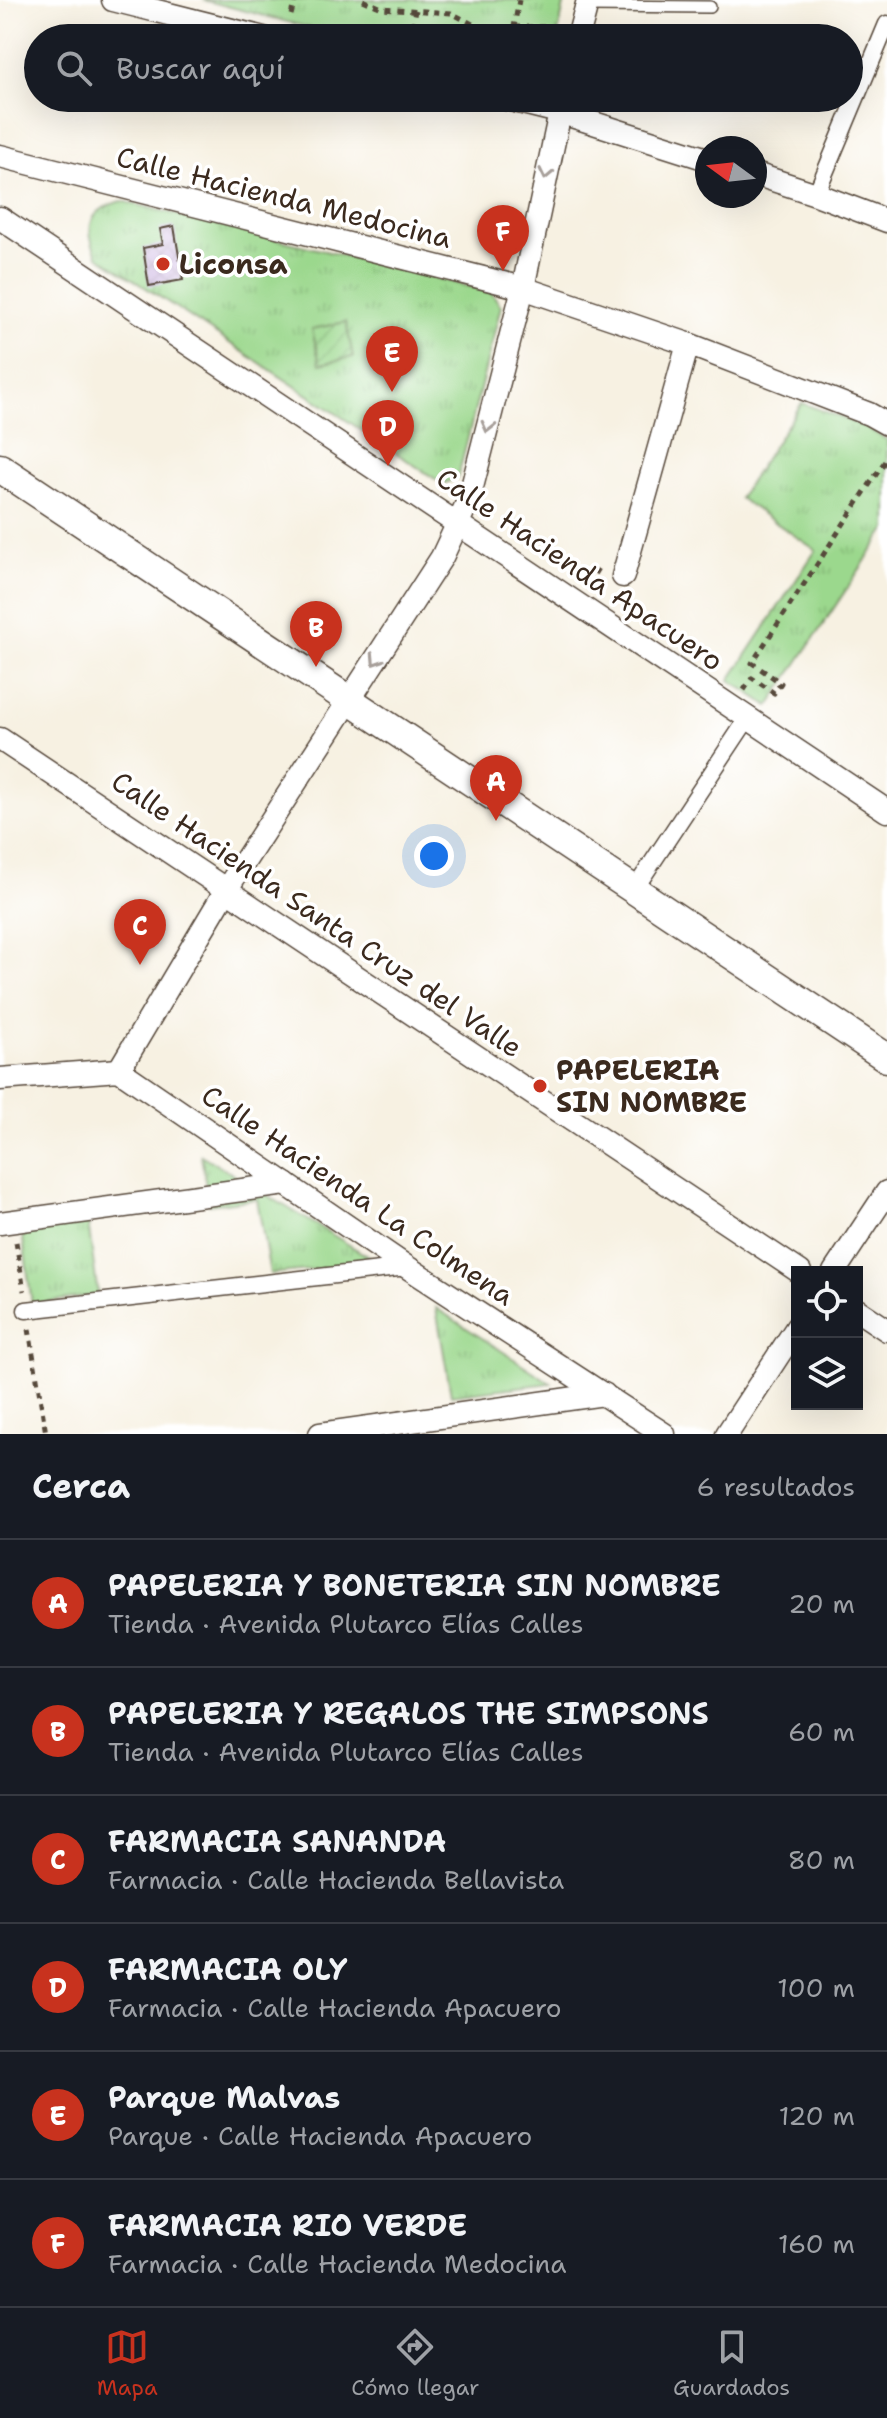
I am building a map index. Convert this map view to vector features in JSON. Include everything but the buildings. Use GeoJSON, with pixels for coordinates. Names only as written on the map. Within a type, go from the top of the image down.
{"type":"FeatureCollection","features":[{"type":"Feature","properties":{"kind":"street"},"geometry":{"type":"LineString","coordinates":[[113,0],[208,24]]}},
{"type":"Feature","properties":{"kind":"street"},"geometry":{"type":"LineString","coordinates":[[576,24],[587,3]]}},
{"type":"Feature","properties":{"kind":"street"},"geometry":{"type":"LineString","coordinates":[[863,81],[887,24]]}},
{"type":"Feature","properties":{"kind":"street"},"geometry":{"type":"LineString","coordinates":[[0,1079],[119,1070],[226,890],[442,557],[469,499],[523,288],[560,112]]}},
{"type":"Feature","properties":{"kind":"street"},"geometry":{"type":"LineString","coordinates":[[580,112],[695,155]]}},
{"type":"Feature","properties":{"kind":"street"},"geometry":{"type":"LineString","coordinates":[[816,194],[850,112]]}},
{"type":"Feature","properties":{"kind":"street","name":"Calle Hacienda Medocina"},"geometry":{"type":"LineString","coordinates":[[0,156],[523,288],[688,344],[869,414],[887,424]]}},
{"type":"Feature","properties":{"kind":"street"},"geometry":{"type":"LineString","coordinates":[[767,178],[887,221]]}},
{"type":"Feature","properties":{"kind":"street","name":"Calle Hacienda Apacuero"},"geometry":{"type":"LineString","coordinates":[[0,218],[887,811]]}},
{"type":"Feature","properties":{"kind":"street"},"geometry":{"type":"LineString","coordinates":[[623,576],[688,344]]}},
{"type":"Feature","properties":{"kind":"street"},"geometry":{"type":"LineString","coordinates":[[0,468],[887,1058]]}},
{"type":"Feature","properties":{"kind":"street"},"geometry":{"type":"LineString","coordinates":[[634,890],[740,713]]}},
{"type":"Feature","properties":{"kind":"street","name":"Calle Hacienda Santa Cruz del Valle"},"geometry":{"type":"LineString","coordinates":[[0,739],[791,1266]]}},
{"type":"Feature","properties":{"kind":"street","name":"Calle Hacienda La Colmena"},"geometry":{"type":"LineString","coordinates":[[119,1070],[407,1267],[664,1434]]}},
{"type":"Feature","properties":{"kind":"street"},"geometry":{"type":"LineString","coordinates":[[0,1223],[286,1184]]}},
{"type":"Feature","properties":{"kind":"street"},"geometry":{"type":"LineString","coordinates":[[838,1266],[887,1192]]}},
{"type":"Feature","properties":{"kind":"street"},"geometry":{"type":"LineString","coordinates":[[26,1310],[407,1267]]}},
{"type":"Feature","properties":{"kind":"street"},"geometry":{"type":"LineString","coordinates":[[863,1314],[887,1330]]}},
{"type":"Feature","properties":{"kind":"street"},"geometry":{"type":"LineString","coordinates":[[727,1434],[791,1336]]}},
{"type":"Feature","properties":{"kind":"street"},"geometry":{"type":"LineString","coordinates":[[320,1434],[401,1428],[604,1394]]}},
{"type":"Feature","properties":{"kind":"lane"},"geometry":{"type":"LineString","coordinates":[[587,3],[710,7]]}},
{"type":"Feature","properties":{"kind":"path"},"geometry":{"type":"LineString","coordinates":[[291,15],[295,0]]}},
{"type":"Feature","properties":{"kind":"path"},"geometry":{"type":"LineString","coordinates":[[363,0],[382,8],[451,13],[472,24]]}},
{"type":"Feature","properties":{"kind":"path"},"geometry":{"type":"LineString","coordinates":[[515,24],[519,0]]}},
{"type":"Feature","properties":{"kind":"path"},"geometry":{"type":"LineString","coordinates":[[413,24],[416,10]]}},
{"type":"Feature","properties":{"kind":"path"},"geometry":{"type":"LineString","coordinates":[[740,713],[752,678],[774,693],[781,683],[752,663],[887,458]]}},
{"type":"Feature","properties":{"kind":"green space"},"geometry":{"type":"Polygon","coordinates":[[[203,0],[565,0],[560,24],[295,24],[203,0]]]}},
{"type":"Feature","properties":{"kind":"green space"},"geometry":{"type":"Polygon","coordinates":[[[122,201],[491,292],[501,306],[458,477],[443,484],[98,256],[91,237],[92,221],[102,209],[122,201]]]}},
{"type":"Feature","properties":{"kind":"green space"},"geometry":{"type":"Polygon","coordinates":[[[346,322],[353,357],[320,364],[312,329],[346,322]]]}},
{"type":"Feature","properties":{"kind":"green space"},"geometry":{"type":"Polygon","coordinates":[[[802,403],[863,426],[887,440],[887,528],[769,706],[730,680],[816,550],[739,498],[802,403]]]}},
{"type":"Feature","properties":{"kind":"green space"},"geometry":{"type":"Polygon","coordinates":[[[201,1155],[379,1263],[270,1274],[257,1199],[209,1205],[201,1155]]]}},
{"type":"Feature","properties":{"kind":"green space"},"geometry":{"type":"Polygon","coordinates":[[[88,1223],[98,1295],[32,1304],[22,1232],[88,1223]]]}},
{"type":"Feature","properties":{"kind":"green space"},"geometry":{"type":"Polygon","coordinates":[[[436,1308],[551,1383],[451,1395],[436,1308]]]}},
{"type":"Feature","properties":{"kind":"place","name":"Liconsa"},"geometry":{"type":"Point","coordinates":[163,264]}},
{"type":"Feature","properties":{"kind":"place","name":"FARMACIA RIO VERDE"},"geometry":{"type":"Point","coordinates":[503,271]}},
{"type":"Feature","properties":{"kind":"place","name":"Parque Malvas"},"geometry":{"type":"Point","coordinates":[392,392]}},
{"type":"Feature","properties":{"kind":"place","name":"FARMACIA OLY"},"geometry":{"type":"Point","coordinates":[388,466]}},
{"type":"Feature","properties":{"kind":"place","name":"PAPELERIA Y REGALOS THE SIMPSONS"},"geometry":{"type":"Point","coordinates":[316,667]}},
{"type":"Feature","properties":{"kind":"place","name":"PAPELERIA Y BONETERIA SIN NOMBRE"},"geometry":{"type":"Point","coordinates":[496,821]}},
{"type":"Feature","properties":{"kind":"place","name":"FARMACIA SANANDA"},"geometry":{"type":"Point","coordinates":[140,965]}},
{"type":"Feature","properties":{"kind":"place","name":"PAPELERIA SIN NOMBRE"},"geometry":{"type":"Point","coordinates":[540,1086]}}]}
